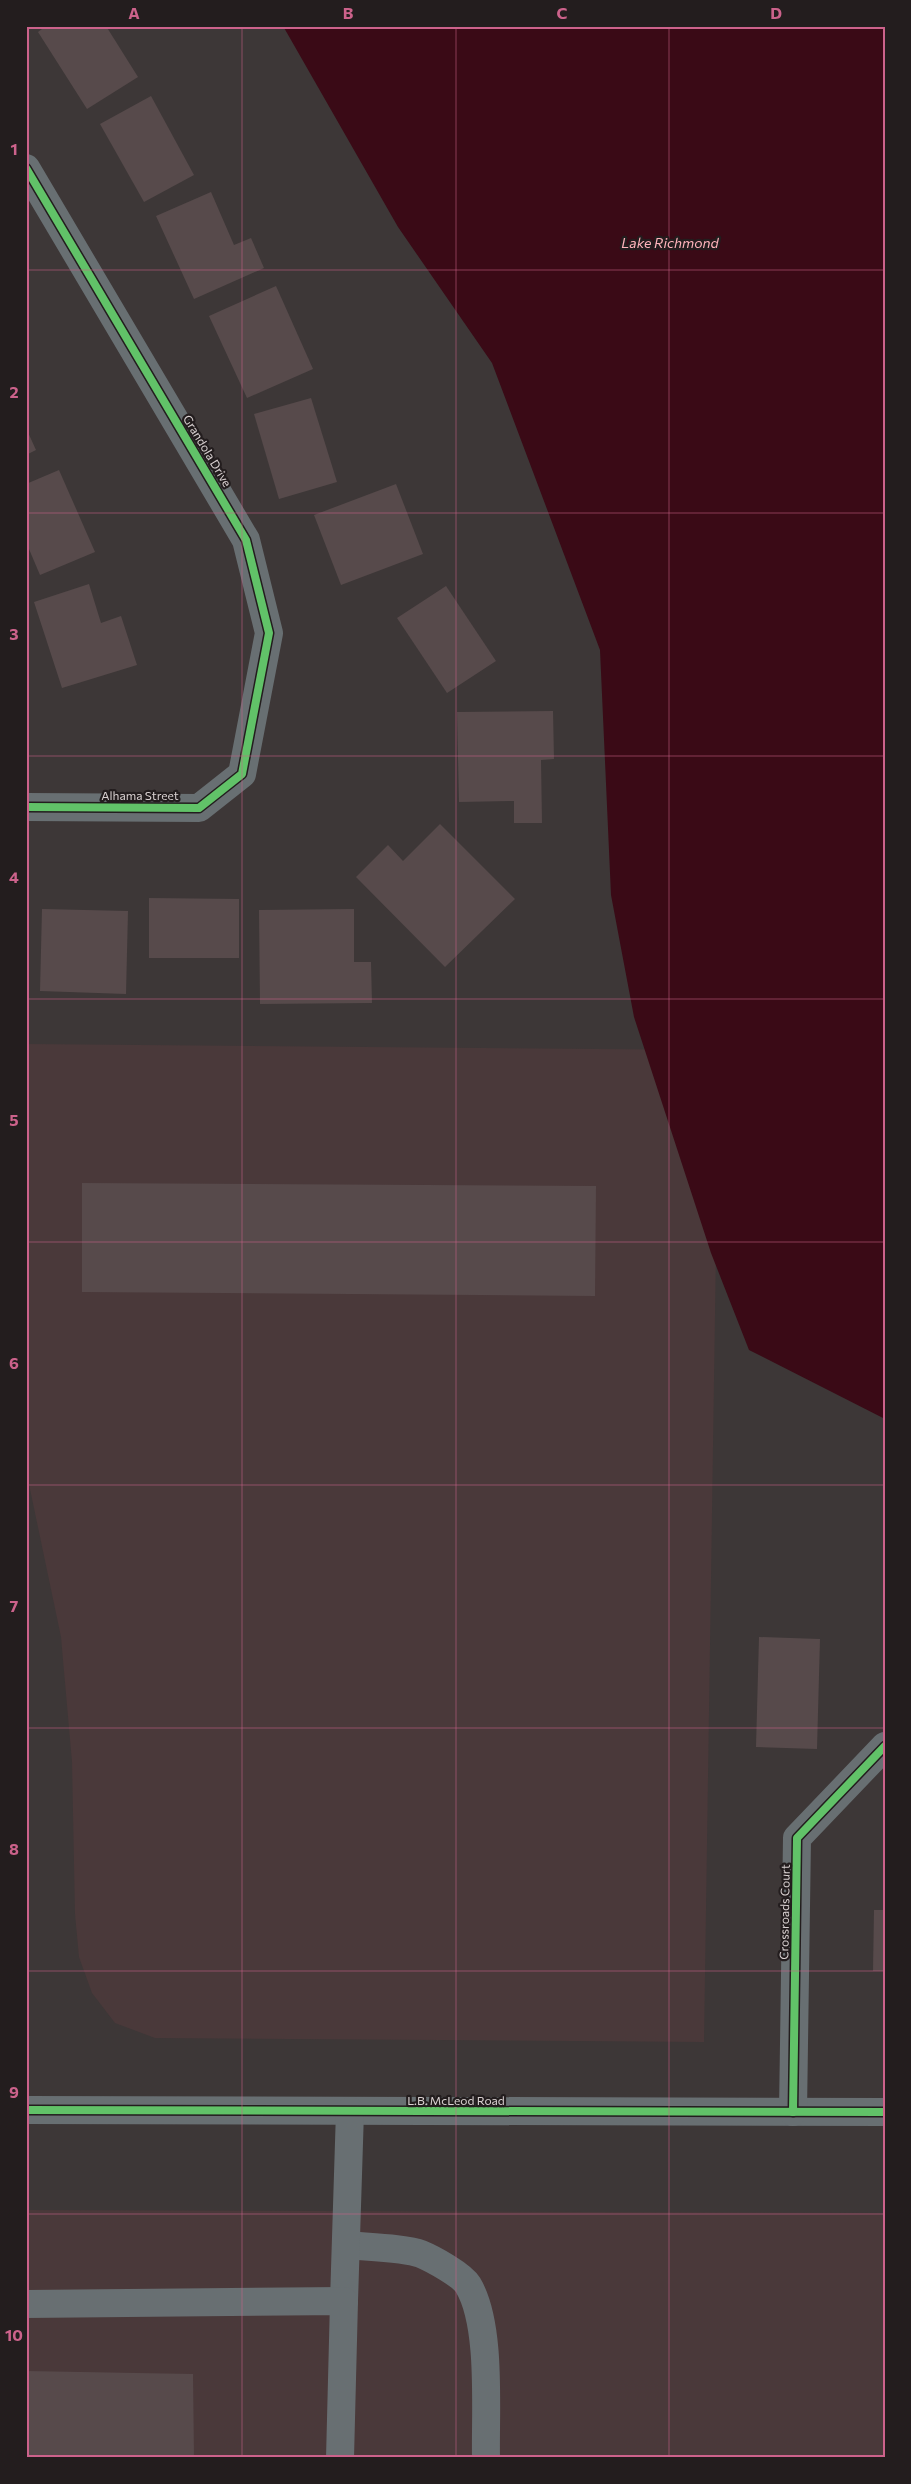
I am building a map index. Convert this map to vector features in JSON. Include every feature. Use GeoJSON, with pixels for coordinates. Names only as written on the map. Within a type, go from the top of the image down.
{"type":"FeatureCollection","features":[{"type":"Feature","properties":{"kind":"street","name":"Grandola Drive"},"geometry":{"type":"LineString","coordinates":[[26,168],[246,540],[269,633],[242,774]]}},
{"type":"Feature","properties":{"kind":"street","name":"Alhama Street"},"geometry":{"type":"LineString","coordinates":[[26,807],[199,808],[242,774]]}},
{"type":"Feature","properties":{"kind":"street","name":"Crossroads Court"},"geometry":{"type":"LineString","coordinates":[[793,2112],[797,1838],[885,1746]]}},
{"type":"Feature","properties":{"kind":"street","name":"L.B. McLeod Road"},"geometry":{"type":"LineString","coordinates":[[26,2110],[885,2112]]}},
{"type":"Feature","properties":{"kind":"street"},"geometry":{"type":"LineString","coordinates":[[340,2458],[350,2111]]}},
{"type":"Feature","properties":{"kind":"street"},"geometry":{"type":"LineString","coordinates":[[346,2244],[420,2254],[446,2267],[468,2284],[477,2305],[484,2344],[486,2458]]}},
{"type":"Feature","properties":{"kind":"street"},"geometry":{"type":"LineString","coordinates":[[26,2304],[344,2301]]}},
{"type":"Feature","properties":{"kind":"shaded area"},"geometry":{"type":"Polygon","coordinates":[[[26,1044],[719,1050],[704,2042],[155,2038],[115,2023],[92,1993],[79,1957],[75,1914],[72,1762],[61,1637],[26,1470],[26,1044]]]}},
{"type":"Feature","properties":{"kind":"shaded area"},"geometry":{"type":"Polygon","coordinates":[[[26,2210],[885,2213],[885,2458],[26,2458],[26,2210]]]}},
{"type":"Feature","properties":{"kind":"water","name":"Lake Richmond"},"geometry":{"type":"Polygon","coordinates":[[[283,26],[885,26],[885,1419],[749,1350],[711,1253],[634,1017],[611,895],[600,650],[492,363],[398,227],[283,26]]]}},
{"type":"Feature","properties":{"kind":"building"},"geometry":{"type":"Polygon","coordinates":[[[46,26],[106,26],[138,77],[87,109],[38,32],[46,26]]]}},
{"type":"Feature","properties":{"kind":"building"},"geometry":{"type":"Polygon","coordinates":[[[151,96],[194,175],[144,202],[100,124],[151,96]]]}},
{"type":"Feature","properties":{"kind":"building"},"geometry":{"type":"Polygon","coordinates":[[[211,192],[234,245],[251,238],[264,268],[194,299],[156,216],[211,192]]]}},
{"type":"Feature","properties":{"kind":"building"},"geometry":{"type":"Polygon","coordinates":[[[276,286],[313,369],[247,398],[209,316],[276,286]]]}},
{"type":"Feature","properties":{"kind":"building"},"geometry":{"type":"Polygon","coordinates":[[[311,398],[337,482],[279,499],[254,414],[311,398]]]}},
{"type":"Feature","properties":{"kind":"building"},"geometry":{"type":"Polygon","coordinates":[[[26,428],[36,450],[26,455],[26,428]]]}},
{"type":"Feature","properties":{"kind":"building"},"geometry":{"type":"Polygon","coordinates":[[[59,470],[95,552],[40,575],[26,542],[26,484],[59,470]]]}},
{"type":"Feature","properties":{"kind":"building"},"geometry":{"type":"Polygon","coordinates":[[[396,484],[423,554],[341,585],[314,515],[396,484]]]}},
{"type":"Feature","properties":{"kind":"building"},"geometry":{"type":"Polygon","coordinates":[[[89,584],[101,623],[121,616],[137,665],[62,688],[34,602],[89,584]]]}},
{"type":"Feature","properties":{"kind":"building"},"geometry":{"type":"Polygon","coordinates":[[[446,586],[496,661],[447,693],[397,618],[446,586]]]}},
{"type":"Feature","properties":{"kind":"building"},"geometry":{"type":"Polygon","coordinates":[[[553,711],[554,759],[541,760],[542,823],[514,823],[514,801],[459,802],[457,712],[553,711]]]}},
{"type":"Feature","properties":{"kind":"building"},"geometry":{"type":"Polygon","coordinates":[[[440,824],[515,899],[445,967],[356,877],[388,845],[403,861],[440,824]]]}},
{"type":"Feature","properties":{"kind":"building"},"geometry":{"type":"Polygon","coordinates":[[[149,898],[239,899],[239,958],[149,958],[149,898]]]}},
{"type":"Feature","properties":{"kind":"building"},"geometry":{"type":"Polygon","coordinates":[[[42,909],[128,911],[126,994],[40,991],[42,909]]]}},
{"type":"Feature","properties":{"kind":"building"},"geometry":{"type":"Polygon","coordinates":[[[354,909],[354,962],[371,962],[372,1003],[260,1004],[259,910],[354,909]]]}},
{"type":"Feature","properties":{"kind":"building"},"geometry":{"type":"Polygon","coordinates":[[[82,1183],[596,1186],[595,1296],[82,1292],[82,1183]]]}},
{"type":"Feature","properties":{"kind":"building"},"geometry":{"type":"Polygon","coordinates":[[[759,1637],[820,1639],[817,1749],[756,1747],[759,1637]]]}},
{"type":"Feature","properties":{"kind":"building"},"geometry":{"type":"Polygon","coordinates":[[[874,1910],[885,1910],[885,1971],[873,1971],[874,1910]]]}},
{"type":"Feature","properties":{"kind":"building"},"geometry":{"type":"Polygon","coordinates":[[[26,2371],[193,2374],[194,2458],[26,2458],[26,2371]]]}},
{"type":"Feature","properties":{"kind":"cycle path"},"geometry":{"type":"LineString","coordinates":[[26,168],[246,540],[269,633],[242,774],[199,808],[26,807]]}},
{"type":"Feature","properties":{"kind":"cycle path"},"geometry":{"type":"LineString","coordinates":[[793,2112],[797,1838],[885,1746]]}},
{"type":"Feature","properties":{"kind":"cycle path"},"geometry":{"type":"LineString","coordinates":[[26,2110],[885,2112]]}}]}
